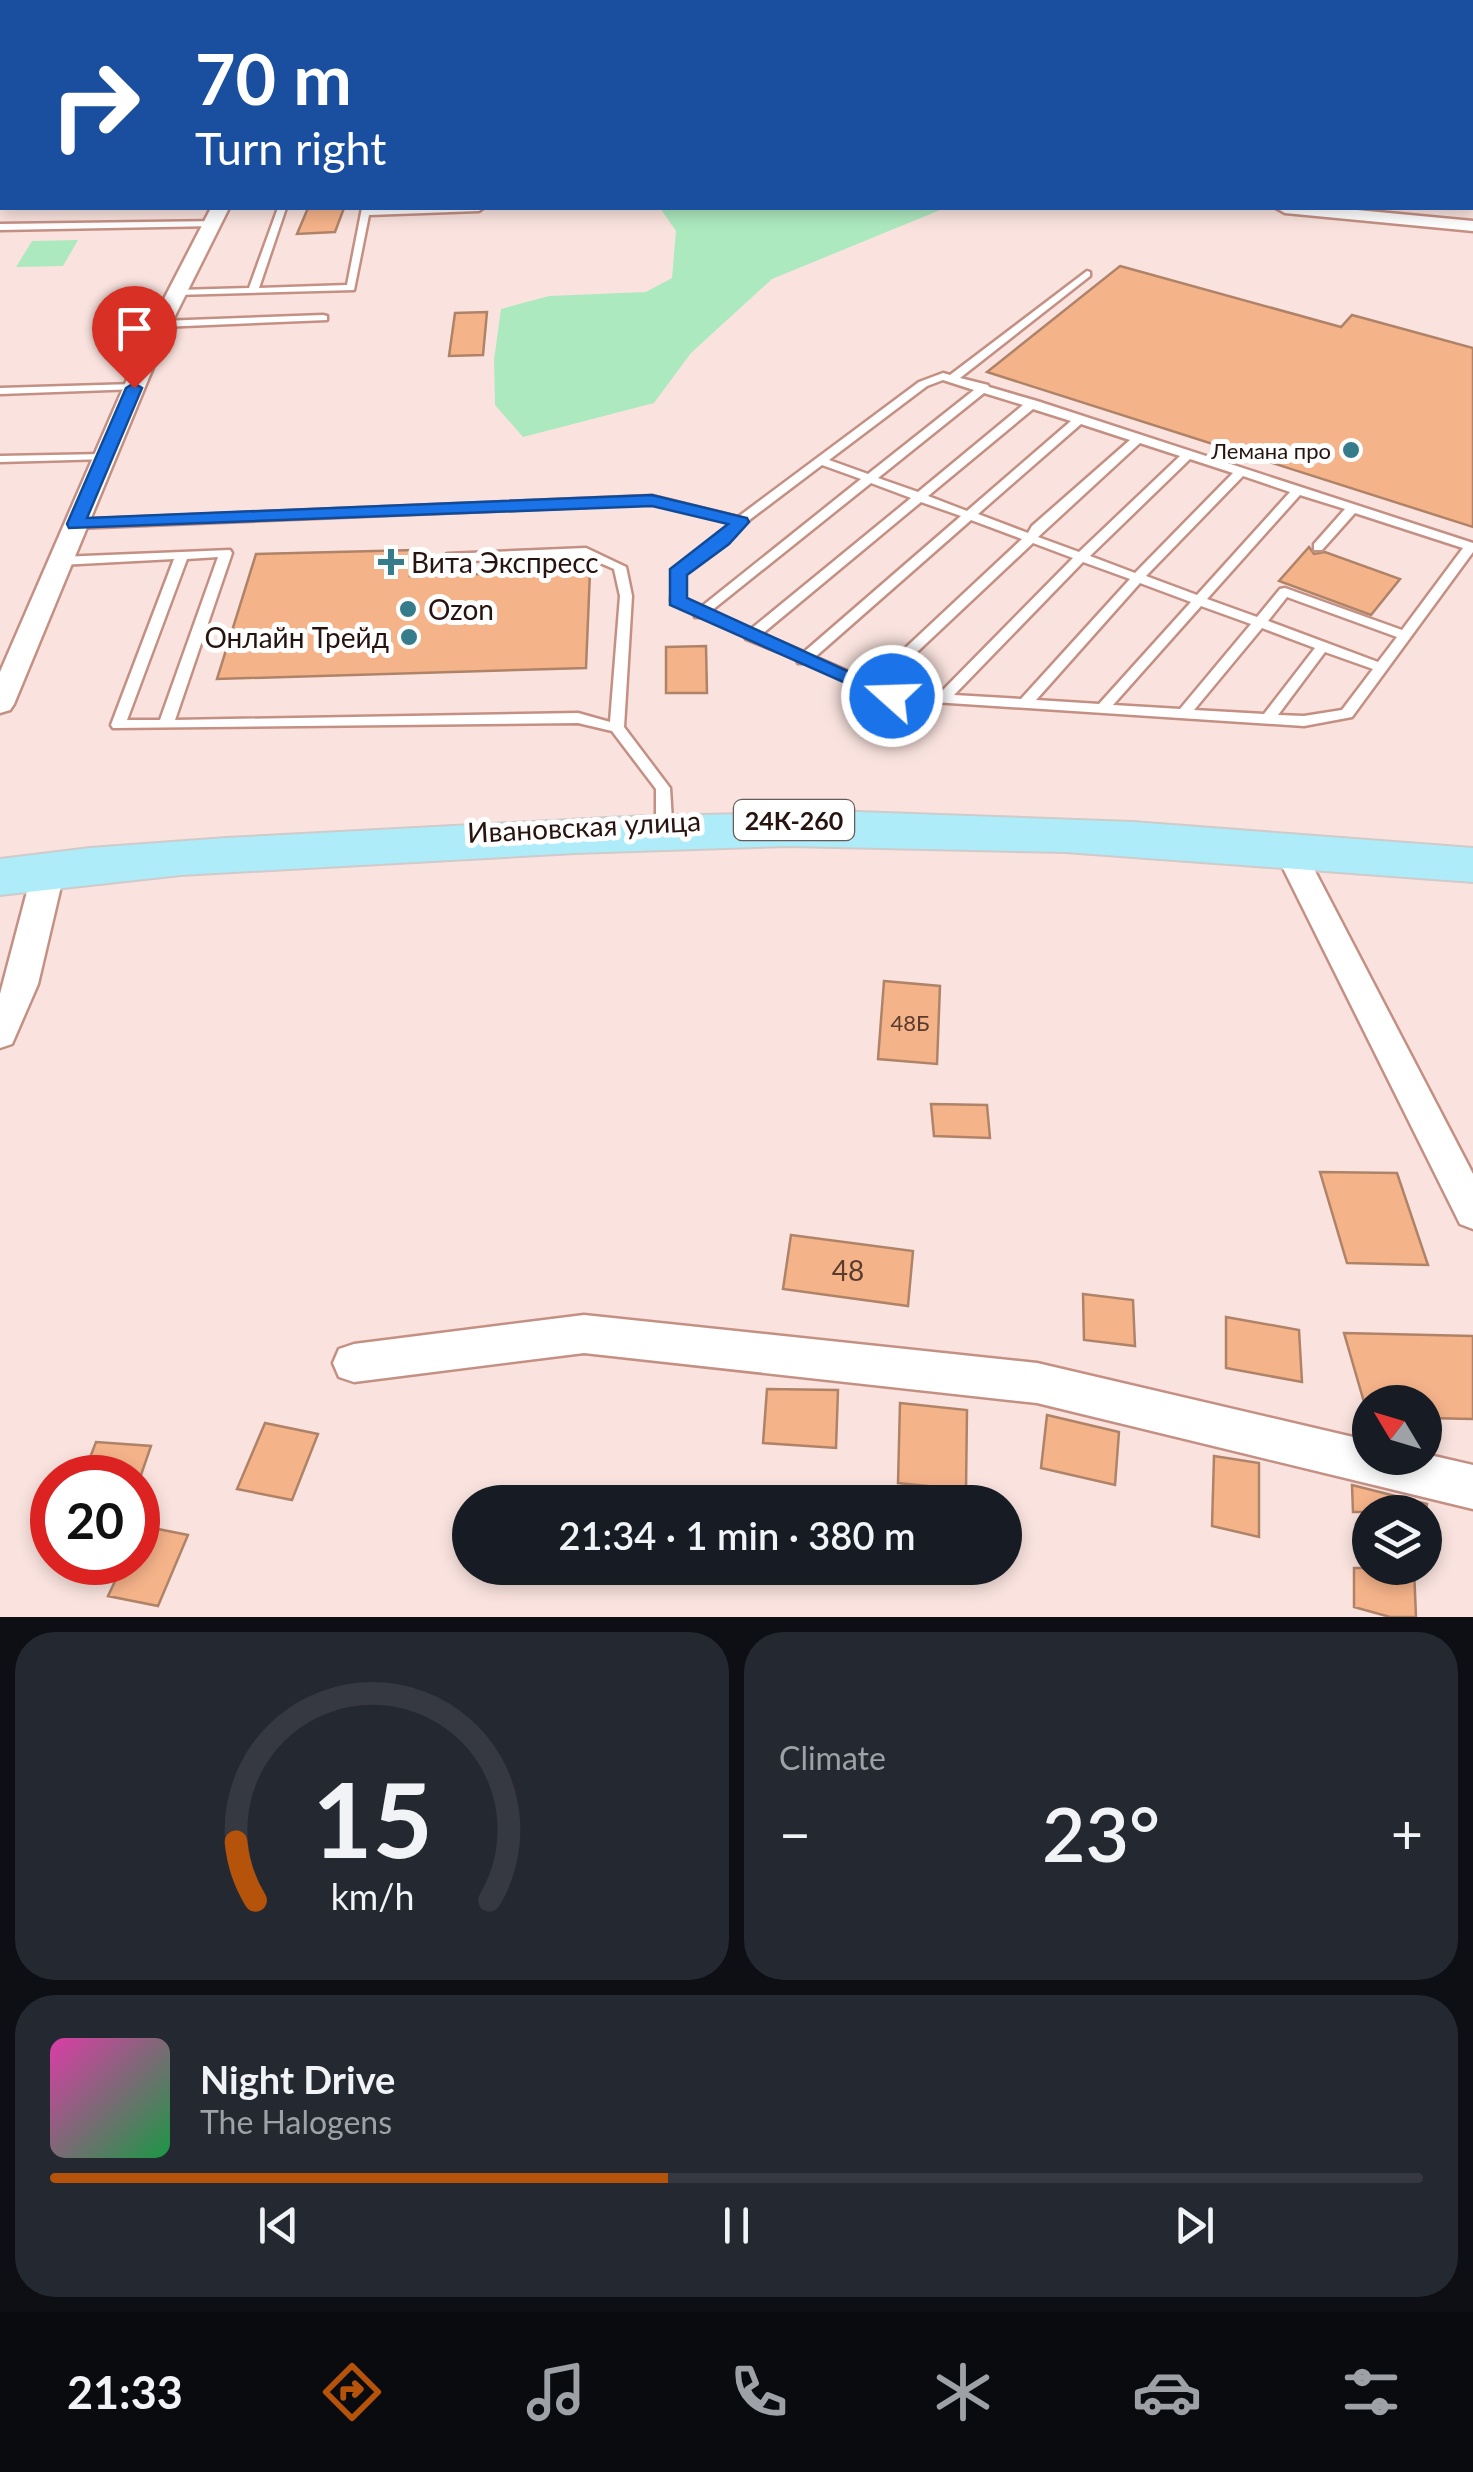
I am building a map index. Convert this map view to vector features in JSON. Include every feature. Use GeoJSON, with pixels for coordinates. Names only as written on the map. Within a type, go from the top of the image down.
{"type":"FeatureCollection","features":[{"type":"Feature","properties":{"kind":"main road","name":"Ивановская улица"},"geometry":{"type":"LineString","coordinates":[[114,859],[664,821],[1111,821],[1342,830],[1473,842]]}},
{"type":"Feature","properties":{"kind":"main road","name":"24К-260"},"geometry":{"type":"LineString","coordinates":[[0,865],[672,831],[944,831],[1288,848],[1473,865]]}},
{"type":"Feature","properties":{"kind":"main road","name":"24К-260"},"geometry":{"type":"LineString","coordinates":[[0,877],[114,859]]}},
{"type":"Feature","properties":{"kind":"street"},"geometry":{"type":"LineString","coordinates":[[1307,210],[1473,226]]}},
{"type":"Feature","properties":{"kind":"street"},"geometry":{"type":"LineString","coordinates":[[2,692],[162,324],[218,215]]}},
{"type":"Feature","properties":{"kind":"street"},"geometry":{"type":"LineString","coordinates":[[1288,848],[1473,1212]]}},
{"type":"Feature","properties":{"kind":"street"},"geometry":{"type":"LineString","coordinates":[[0,1034],[22,984],[49,869]]}},
{"type":"Feature","properties":{"kind":"street"},"geometry":{"type":"LineString","coordinates":[[354,1363],[584,1334],[1037,1382],[1473,1487]]}},
{"type":"Feature","properties":{"kind":"lane"},"geometry":{"type":"LineString","coordinates":[[252,291],[281,210]]}},
{"type":"Feature","properties":{"kind":"lane"},"geometry":{"type":"LineString","coordinates":[[178,293],[351,288],[365,210]]}},
{"type":"Feature","properties":{"kind":"lane"},"geometry":{"type":"LineString","coordinates":[[0,227],[218,215]]}},
{"type":"Feature","properties":{"kind":"lane"},"geometry":{"type":"LineString","coordinates":[[953,378],[1087,274]]}},
{"type":"Feature","properties":{"kind":"lane"},"geometry":{"type":"LineString","coordinates":[[162,324],[322,318]]}},
{"type":"Feature","properties":{"kind":"lane"},"geometry":{"type":"LineString","coordinates":[[943,376],[984,387],[1472,547],[1347,714],[1304,721],[892,696],[803,660],[677,601],[677,573],[923,384],[943,376]]}},
{"type":"Feature","properties":{"kind":"lane"},"geometry":{"type":"LineString","coordinates":[[700,614],[984,387]]}},
{"type":"Feature","properties":{"kind":"lane"},"geometry":{"type":"LineString","coordinates":[[0,392],[134,388]]}},
{"type":"Feature","properties":{"kind":"lane"},"geometry":{"type":"LineString","coordinates":[[750,636],[1032,403]]}},
{"type":"Feature","properties":{"kind":"lane"},"geometry":{"type":"LineString","coordinates":[[803,660],[1080,418]]}},
{"type":"Feature","properties":{"kind":"lane"},"geometry":{"type":"LineString","coordinates":[[870,689],[1030,540],[1036,529],[1139,438]]}},
{"type":"Feature","properties":{"kind":"lane"},"geometry":{"type":"LineString","coordinates":[[942,700],[1189,454]]}},
{"type":"Feature","properties":{"kind":"lane"},"geometry":{"type":"LineString","coordinates":[[0,459],[104,458]]}},
{"type":"Feature","properties":{"kind":"lane"},"geometry":{"type":"LineString","coordinates":[[822,460],[1379,667]]}},
{"type":"Feature","properties":{"kind":"lane"},"geometry":{"type":"LineString","coordinates":[[1024,705],[1150,564],[1242,472]]}},
{"type":"Feature","properties":{"kind":"lane"},"geometry":{"type":"LineString","coordinates":[[1102,709],[1298,490]]}},
{"type":"Feature","properties":{"kind":"lane"},"geometry":{"type":"LineString","coordinates":[[76,524],[652,500],[740,522]]}},
{"type":"Feature","properties":{"kind":"lane"},"geometry":{"type":"LineString","coordinates":[[1318,548],[1353,508]]}},
{"type":"Feature","properties":{"kind":"lane"},"geometry":{"type":"LineString","coordinates":[[447,558],[586,552],[620,566],[626,596],[617,728]]}},
{"type":"Feature","properties":{"kind":"lane"},"geometry":{"type":"LineString","coordinates":[[60,561],[226,553],[166,724]]}},
{"type":"Feature","properties":{"kind":"lane"},"geometry":{"type":"LineString","coordinates":[[182,555],[118,724],[578,718],[617,728],[664,788],[664,821]]}},
{"type":"Feature","properties":{"kind":"lane"},"geometry":{"type":"LineString","coordinates":[[1183,714],[1284,592],[1403,635]]}},
{"type":"Feature","properties":{"kind":"lane"},"geometry":{"type":"LineString","coordinates":[[1268,718],[1322,647]]}},
{"type":"Feature","properties":{"kind":"green space"},"geometry":{"type":"Polygon","coordinates":[[[661,210],[940,210],[772,279],[691,353],[654,403],[523,437],[495,405],[494,360],[501,309],[549,296],[646,292],[672,278],[676,231],[661,210]]]}},
{"type":"Feature","properties":{"kind":"green space"},"geometry":{"type":"Polygon","coordinates":[[[78,240],[63,266],[16,267],[32,241],[78,240]]]}},
{"type":"Feature","properties":{"kind":"building"},"geometry":{"type":"Polygon","coordinates":[[[307,210],[343,210],[335,232],[297,234],[307,210]]]}},
{"type":"Feature","properties":{"kind":"building","name":"Лемана про"},"geometry":{"type":"Polygon","coordinates":[[[1120,266],[1341,327],[1352,315],[1473,348],[1473,527],[987,372],[1120,266]]]}},
{"type":"Feature","properties":{"kind":"building"},"geometry":{"type":"Polygon","coordinates":[[[487,312],[483,355],[449,356],[455,313],[487,312]]]}},
{"type":"Feature","properties":{"kind":"building"},"geometry":{"type":"Polygon","coordinates":[[[1309,547],[1314,554],[1325,552],[1400,579],[1371,615],[1279,581],[1309,547]]]}},
{"type":"Feature","properties":{"kind":"building"},"geometry":{"type":"Polygon","coordinates":[[[414,550],[410,576],[590,571],[586,668],[217,679],[256,554],[414,550]]]}},
{"type":"Feature","properties":{"kind":"building"},"geometry":{"type":"Polygon","coordinates":[[[706,646],[707,693],[666,693],[666,647],[706,646]]]}},
{"type":"Feature","properties":{"kind":"building"},"geometry":{"type":"Polygon","coordinates":[[[884,981],[940,986],[937,1064],[878,1059],[884,981]]]}},
{"type":"Feature","properties":{"kind":"building"},"geometry":{"type":"Polygon","coordinates":[[[931,1104],[987,1105],[990,1138],[934,1136],[931,1104]]]}},
{"type":"Feature","properties":{"kind":"building"},"geometry":{"type":"Polygon","coordinates":[[[1320,1172],[1397,1173],[1428,1265],[1347,1263],[1320,1172]]]}},
{"type":"Feature","properties":{"kind":"building"},"geometry":{"type":"Polygon","coordinates":[[[791,1235],[913,1251],[908,1306],[783,1289],[791,1235]]]}},
{"type":"Feature","properties":{"kind":"building"},"geometry":{"type":"Polygon","coordinates":[[[1083,1294],[1133,1300],[1135,1346],[1084,1340],[1083,1294]]]}},
{"type":"Feature","properties":{"kind":"building"},"geometry":{"type":"Polygon","coordinates":[[[1226,1317],[1299,1330],[1302,1382],[1226,1368],[1226,1317]]]}},
{"type":"Feature","properties":{"kind":"building"},"geometry":{"type":"Polygon","coordinates":[[[1344,1333],[1473,1336],[1473,1419],[1442,1418],[1442,1385],[1359,1385],[1344,1333]]]}},
{"type":"Feature","properties":{"kind":"building"},"geometry":{"type":"Polygon","coordinates":[[[767,1389],[838,1390],[836,1448],[763,1443],[767,1389]]]}},
{"type":"Feature","properties":{"kind":"building"},"geometry":{"type":"Polygon","coordinates":[[[900,1403],[967,1410],[966,1485],[898,1483],[900,1403]]]}},
{"type":"Feature","properties":{"kind":"building"},"geometry":{"type":"Polygon","coordinates":[[[1047,1415],[1119,1432],[1115,1485],[1041,1468],[1047,1415]]]}},
{"type":"Feature","properties":{"kind":"building"},"geometry":{"type":"Polygon","coordinates":[[[265,1423],[318,1434],[292,1500],[237,1489],[265,1423]]]}},
{"type":"Feature","properties":{"kind":"building"},"geometry":{"type":"Polygon","coordinates":[[[96,1442],[151,1446],[148,1455],[91,1455],[96,1442]]]}},
{"type":"Feature","properties":{"kind":"building"},"geometry":{"type":"Polygon","coordinates":[[[1214,1456],[1259,1463],[1259,1537],[1212,1526],[1214,1456]]]}},
{"type":"Feature","properties":{"kind":"building"},"geometry":{"type":"Polygon","coordinates":[[[1352,1485],[1391,1495],[1352,1495],[1352,1485]]]}},
{"type":"Feature","properties":{"kind":"building"},"geometry":{"type":"Polygon","coordinates":[[[160,1529],[188,1535],[158,1606],[108,1596],[113,1585],[160,1585],[160,1529]]]}},
{"type":"Feature","properties":{"kind":"building"},"geometry":{"type":"Polygon","coordinates":[[[1354,1585],[1415,1585],[1416,1617],[1390,1617],[1354,1607],[1354,1585]]]}},
{"type":"Feature","properties":{"kind":"place","name":"Лемана про"},"geometry":{"type":"Point","coordinates":[1351,450]}},
{"type":"Feature","properties":{"kind":"place","name":"Вита Экспресс"},"geometry":{"type":"Point","coordinates":[391,562]}},
{"type":"Feature","properties":{"kind":"place","name":"Ozon"},"geometry":{"type":"Point","coordinates":[408,609]}},
{"type":"Feature","properties":{"kind":"place","name":"Онлайн Трейд"},"geometry":{"type":"Point","coordinates":[409,637]}},
{"type":"Feature","properties":{"kind":"route"},"geometry":{"type":"LineString","coordinates":[[134,388],[76,524],[652,500],[740,522],[677,573],[677,601],[874,692],[892,696]]}}]}
